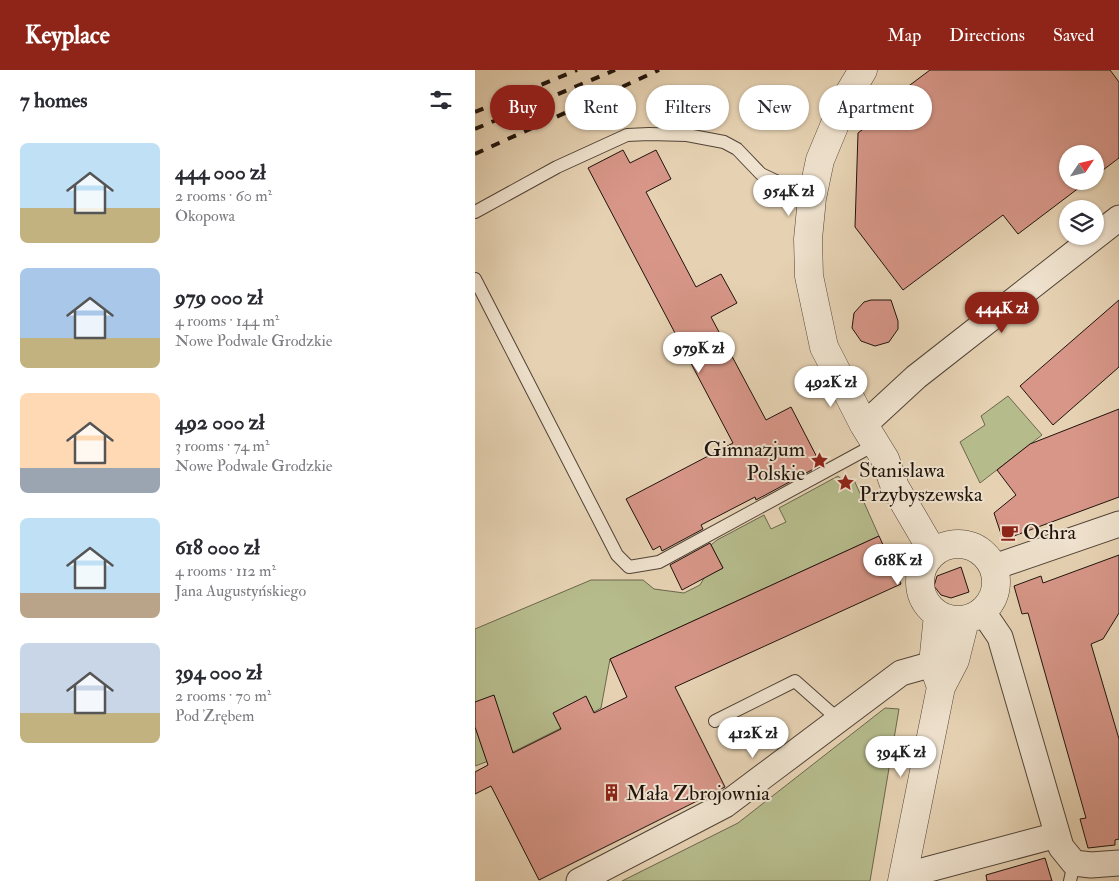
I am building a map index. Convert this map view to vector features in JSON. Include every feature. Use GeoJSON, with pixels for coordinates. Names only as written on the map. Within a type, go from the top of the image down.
{"type":"FeatureCollection","features":[{"type":"Feature","properties":{"kind":"street"},"geometry":{"type":"LineString","coordinates":[[863,70],[845,100],[820,160],[812,198],[808,239],[809,276],[813,307],[824,347],[875,443],[895,487],[940,549]]}},
{"type":"Feature","properties":{"kind":"street"},"geometry":{"type":"LineString","coordinates":[[875,443],[916,377],[1119,218]]}},
{"type":"Feature","properties":{"kind":"street"},"geometry":{"type":"LineString","coordinates":[[994,567],[1119,524]]}},
{"type":"Feature","properties":{"kind":"street"},"geometry":{"type":"LineString","coordinates":[[579,881],[725,805],[901,673],[937,675],[955,660],[974,616],[991,602],[995,591],[994,567],[980,550],[958,543],[940,549],[925,561],[919,585],[922,596],[929,607],[938,614],[951,620],[974,616],[1000,637],[1057,835],[1072,872],[1091,865],[1119,863]]}},
{"type":"Feature","properties":{"kind":"street"},"geometry":{"type":"LineString","coordinates":[[938,614],[937,675],[902,879],[1057,835]]}},
{"type":"Feature","properties":{"kind":"lane"},"geometry":{"type":"LineString","coordinates":[[475,212],[557,167],[627,135],[634,134],[687,135],[724,142],[737,149],[761,174],[812,198]]}},
{"type":"Feature","properties":{"kind":"lane"},"geometry":{"type":"LineString","coordinates":[[475,280],[617,554],[629,567],[659,562],[875,443]]}},
{"type":"Feature","properties":{"kind":"lane"},"geometry":{"type":"LineString","coordinates":[[715,721],[795,681],[839,720]]}},
{"type":"Feature","properties":{"kind":"green space"},"geometry":{"type":"Polygon","coordinates":[[[1008,396],[1042,435],[980,483],[960,442],[985,425],[981,416],[1008,396]]]}},
{"type":"Feature","properties":{"kind":"green space"},"geometry":{"type":"Polygon","coordinates":[[[838,476],[846,483],[854,480],[879,536],[610,659],[601,708],[594,712],[586,697],[553,713],[561,728],[513,752],[475,766],[475,629],[591,580],[643,580],[654,589],[684,593],[700,585],[704,578],[723,568],[711,545],[717,540],[764,515],[771,529],[786,522],[779,508],[838,476]]]}},
{"type":"Feature","properties":{"kind":"green space"},"geometry":{"type":"Polygon","coordinates":[[[885,708],[899,709],[870,881],[622,881],[738,823],[885,708]]]}},
{"type":"Feature","properties":{"kind":"building"},"geometry":{"type":"Polygon","coordinates":[[[930,70],[1110,70],[1119,82],[1119,158],[1104,169],[1104,145],[1059,145],[1059,190],[1076,190],[1063,200],[1059,200],[1059,203],[1018,234],[1003,215],[903,290],[855,227],[858,133],[862,130],[932,130],[932,85],[910,85],[930,70]]]}},
{"type":"Feature","properties":{"kind":"building"},"geometry":{"type":"Polygon","coordinates":[[[623,150],[630,163],[656,150],[671,179],[646,192],[696,287],[721,274],[737,303],[711,317],[766,420],[791,407],[821,465],[756,500],[755,497],[701,525],[703,529],[662,551],[660,546],[653,550],[626,499],[733,443],[588,168],[623,150]]]}},
{"type":"Feature","properties":{"kind":"building"},"geometry":{"type":"Polygon","coordinates":[[[891,300],[898,321],[898,329],[889,342],[875,346],[861,341],[852,328],[854,313],[864,302],[891,300]]]}},
{"type":"Feature","properties":{"kind":"building"},"geometry":{"type":"Polygon","coordinates":[[[1119,300],[1119,367],[1053,425],[1020,386],[1119,300]]]}},
{"type":"Feature","properties":{"kind":"building"},"geometry":{"type":"Polygon","coordinates":[[[1119,409],[1119,497],[1003,540],[994,513],[1016,495],[997,470],[1030,444],[1119,409]]]}},
{"type":"Feature","properties":{"kind":"building"},"geometry":{"type":"Polygon","coordinates":[[[879,536],[901,584],[675,687],[725,787],[539,880],[491,786],[475,794],[475,772],[488,765],[475,727],[475,702],[494,695],[513,753],[561,729],[553,713],[586,696],[594,713],[627,697],[610,659],[879,536]]]}},
{"type":"Feature","properties":{"kind":"building"},"geometry":{"type":"Polygon","coordinates":[[[710,543],[723,568],[682,590],[670,565],[710,543]]]}},
{"type":"Feature","properties":{"kind":"building"},"geometry":{"type":"Polygon","coordinates":[[[1119,555],[1119,613],[1103,639],[1091,644],[1119,739],[1119,839],[1115,840],[1115,845],[1088,848],[1080,819],[1086,818],[1028,613],[1022,614],[1014,586],[1041,576],[1043,583],[1119,555]]]}},
{"type":"Feature","properties":{"kind":"building"},"geometry":{"type":"Polygon","coordinates":[[[961,567],[969,592],[951,598],[941,595],[934,586],[937,576],[961,567]]]}},
{"type":"Feature","properties":{"kind":"building"},"geometry":{"type":"Polygon","coordinates":[[[1045,858],[1052,881],[987,881],[986,875],[1045,858]]]}},
{"type":"Feature","properties":{"kind":"railway"},"geometry":{"type":"LineString","coordinates":[[475,112],[577,70]]}},
{"type":"Feature","properties":{"kind":"railway"},"geometry":{"type":"LineString","coordinates":[[475,129],[615,70]]}},
{"type":"Feature","properties":{"kind":"railway"},"geometry":{"type":"LineString","coordinates":[[475,154],[659,70]]}},
{"type":"Feature","properties":{"kind":"place","name":"Gimnazjum Polskie"},"geometry":{"type":"Point","coordinates":[819,461]}},
{"type":"Feature","properties":{"kind":"place","name":"Stanislawa Przybyszewska"},"geometry":{"type":"Point","coordinates":[845,482]}},
{"type":"Feature","properties":{"kind":"place","name":"Ochra"},"geometry":{"type":"Point","coordinates":[1009,532]}},
{"type":"Feature","properties":{"kind":"place","name":"Mała Zbrojownia"},"geometry":{"type":"Point","coordinates":[612,793]}}]}
